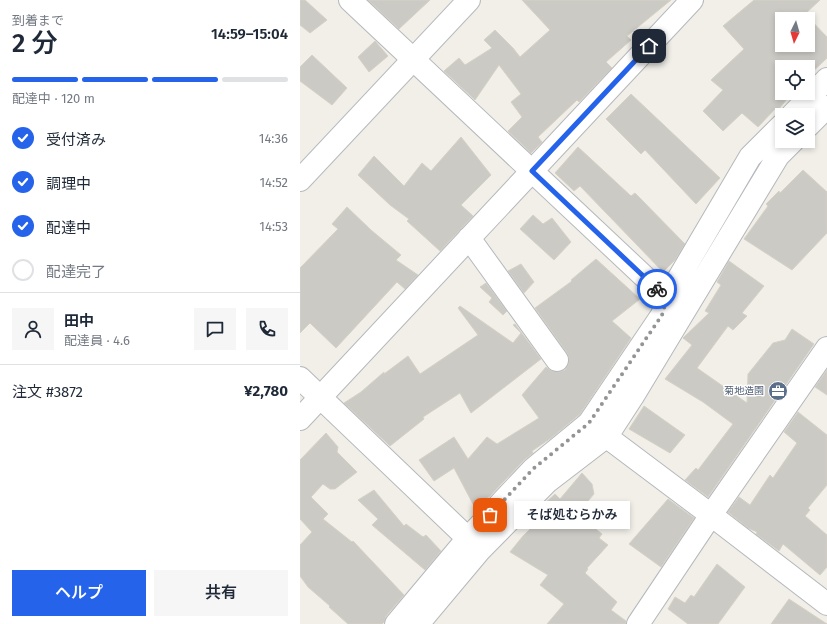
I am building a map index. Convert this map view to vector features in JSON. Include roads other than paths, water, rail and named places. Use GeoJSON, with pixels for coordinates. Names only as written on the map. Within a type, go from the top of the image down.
{"type":"FeatureCollection","features":[{"type":"Feature","properties":{"kind":"street"},"geometry":{"type":"LineString","coordinates":[[350,0],[667,298]]}},
{"type":"Feature","properties":{"kind":"street"},"geometry":{"type":"LineString","coordinates":[[300,180],[469,0]]}},
{"type":"Feature","properties":{"kind":"street"},"geometry":{"type":"LineString","coordinates":[[300,419],[692,0]]}},
{"type":"Feature","properties":{"kind":"street"},"geometry":{"type":"LineString","coordinates":[[799,108],[827,79]]}},
{"type":"Feature","properties":{"kind":"street"},"geometry":{"type":"LineString","coordinates":[[815,119],[827,107]]}},
{"type":"Feature","properties":{"kind":"street"},"geometry":{"type":"LineString","coordinates":[[418,624],[474,544],[533,469],[589,423],[662,315],[667,298],[750,157],[775,132]]}},
{"type":"Feature","properties":{"kind":"street"},"geometry":{"type":"LineString","coordinates":[[396,624],[474,544],[547,482],[607,436],[633,396],[778,156],[786,148]]}},
{"type":"Feature","properties":{"kind":"street"},"geometry":{"type":"LineString","coordinates":[[469,238],[557,360]]}},
{"type":"Feature","properties":{"kind":"street"},"geometry":{"type":"LineString","coordinates":[[638,624],[710,515],[827,348]]}},
{"type":"Feature","properties":{"kind":"street"},"geometry":{"type":"LineString","coordinates":[[300,378],[474,544]]}},
{"type":"Feature","properties":{"kind":"street"},"geometry":{"type":"LineString","coordinates":[[589,423],[827,604]]}},
{"type":"Feature","properties":{"kind":"place","name":"菊地造園"},"geometry":{"type":"Point","coordinates":[778,391]}},
{"type":"Feature","properties":{"kind":"place","name":"そば処むらかみ"},"geometry":{"type":"Point","coordinates":[490,515]}}]}
